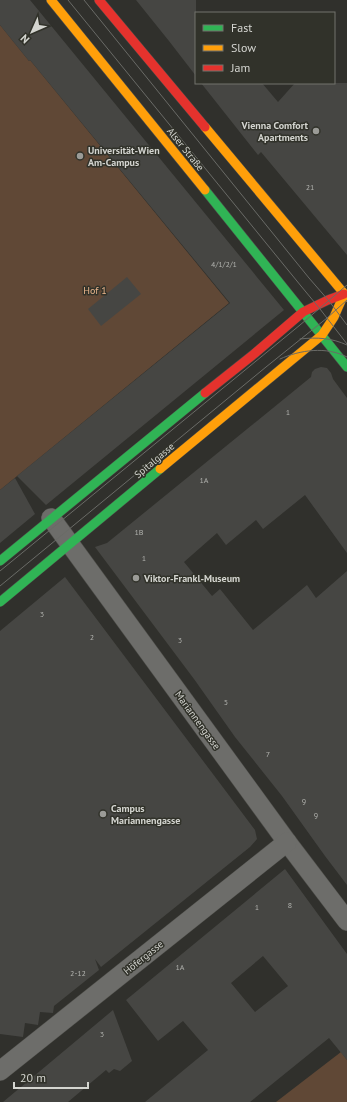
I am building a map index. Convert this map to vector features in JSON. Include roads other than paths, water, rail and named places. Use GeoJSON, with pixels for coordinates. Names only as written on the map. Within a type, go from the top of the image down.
{"type":"FeatureCollection","features":[{"type":"Feature","properties":{"kind":"main road","name":"Alser Straße"},"geometry":{"type":"LineString","coordinates":[[50,0],[170,146],[347,367]]}},
{"type":"Feature","properties":{"kind":"main road"},"geometry":{"type":"LineString","coordinates":[[99,0],[346,294]]}},
{"type":"Feature","properties":{"kind":"main road"},"geometry":{"type":"LineString","coordinates":[[303,312],[328,300],[346,294]]}},
{"type":"Feature","properties":{"kind":"main road"},"geometry":{"type":"LineString","coordinates":[[322,335],[334,318],[346,294]]}},
{"type":"Feature","properties":{"kind":"main road","name":"Spitalgasse"},"geometry":{"type":"LineString","coordinates":[[0,561],[254,354],[303,312]]}},
{"type":"Feature","properties":{"kind":"main road","name":"Spitalgasse"},"geometry":{"type":"LineString","coordinates":[[0,602],[322,335]]}},
{"type":"Feature","properties":{"kind":"street","name":"Mariannengasse"},"geometry":{"type":"LineString","coordinates":[[51,518],[287,842],[347,921]]}},
{"type":"Feature","properties":{"kind":"street","name":"Höfergasse"},"geometry":{"type":"LineString","coordinates":[[0,1071],[287,842]]}},
{"type":"Feature","properties":{"kind":"tram line"},"geometry":{"type":"LineString","coordinates":[[68,0],[347,344]]}},
{"type":"Feature","properties":{"kind":"tram line"},"geometry":{"type":"LineString","coordinates":[[84,0],[347,325]]}},
{"type":"Feature","properties":{"kind":"tram line"},"geometry":{"type":"LineString","coordinates":[[0,571],[347,285]]}},
{"type":"Feature","properties":{"kind":"tram line"},"geometry":{"type":"LineString","coordinates":[[0,586],[347,300]]}},
{"type":"Feature","properties":{"kind":"tram line"},"geometry":{"type":"LineString","coordinates":[[300,339],[324,339],[347,345]]}},
{"type":"Feature","properties":{"kind":"tram line"},"geometry":{"type":"LineString","coordinates":[[280,359],[296,353],[313,350],[330,351],[347,357]]}},
{"type":"Feature","properties":{"kind":"place","name":"Vienna Comfort Apartments"},"geometry":{"type":"Point","coordinates":[316,131]}},
{"type":"Feature","properties":{"kind":"place","name":"Universität-Wien Am-Campus"},"geometry":{"type":"Point","coordinates":[80,156]}},
{"type":"Feature","properties":{"kind":"place","name":"Viktor-Frankl-Museum"},"geometry":{"type":"Point","coordinates":[136,578]}},
{"type":"Feature","properties":{"kind":"place","name":"Campus Mariannengasse"},"geometry":{"type":"Point","coordinates":[103,814]}},
{"type":"Feature","properties":{"kind":"park label","name":"Hof 1"},"geometry":{"type":"Point","coordinates":[95,290]}}]}
